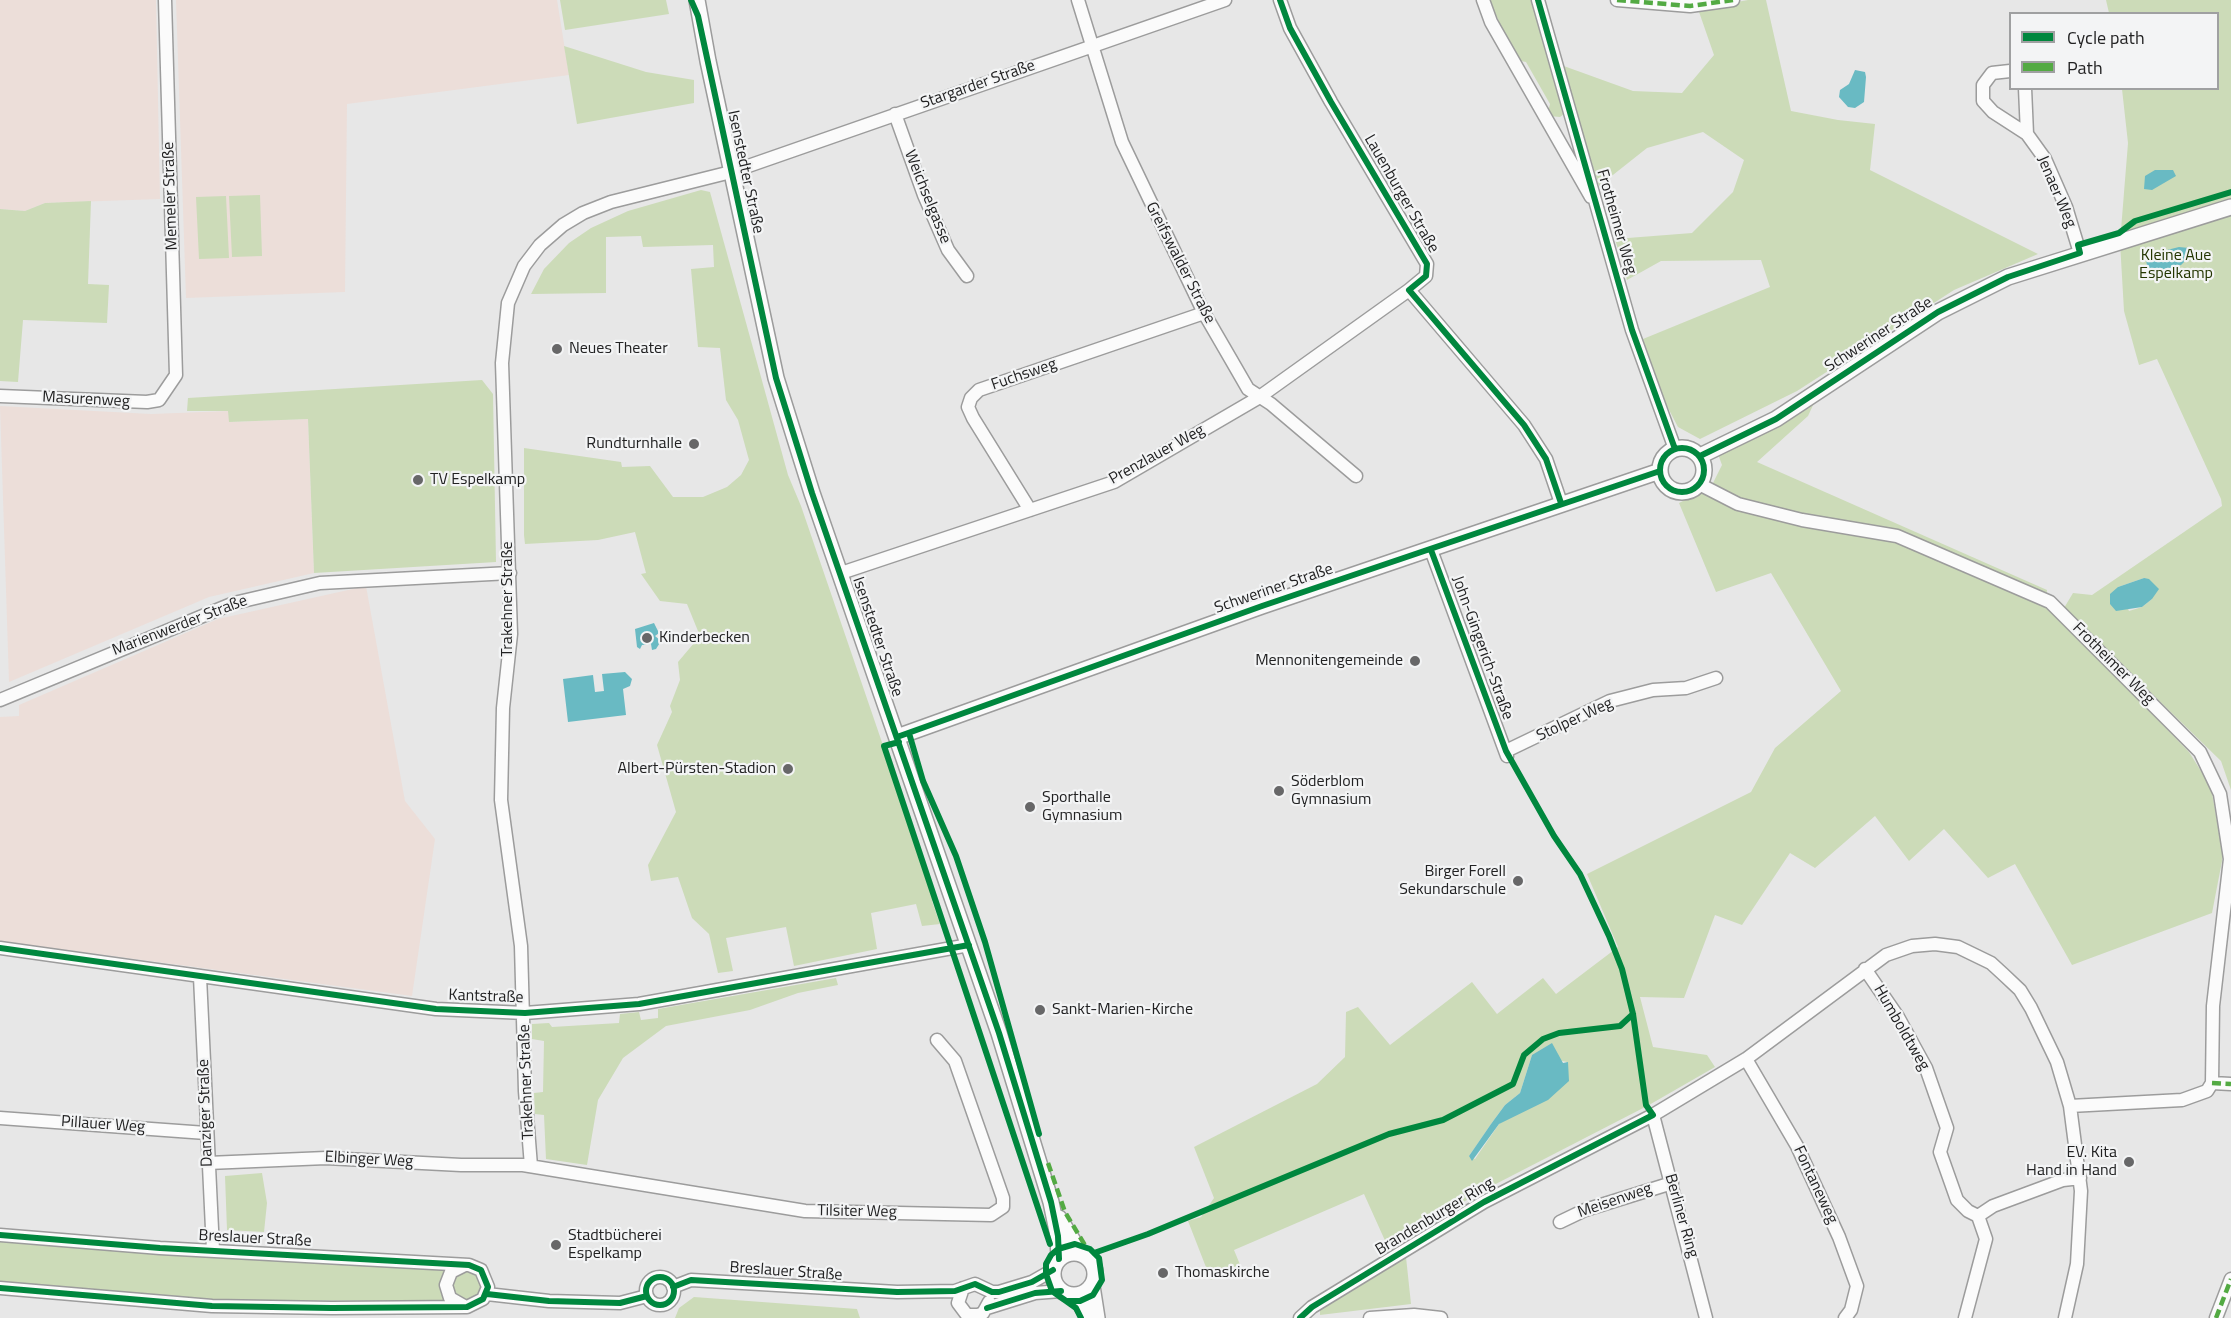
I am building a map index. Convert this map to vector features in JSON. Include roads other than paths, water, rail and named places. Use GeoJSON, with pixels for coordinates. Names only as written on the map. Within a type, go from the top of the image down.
{"type":"FeatureCollection","features":[{"type":"Feature","properties":{"kind":"street","name":"Memeler Straße"},"geometry":{"type":"LineString","coordinates":[[165,0],[176,375],[168,390]]}},
{"type":"Feature","properties":{"kind":"street","name":"Isenstedter Straße"},"geometry":{"type":"LineString","coordinates":[[691,0],[698,16]]}},
{"type":"Feature","properties":{"kind":"street","name":"Isenstedter Straße"},"geometry":{"type":"LineString","coordinates":[[697,0],[698,16],[776,378],[812,493],[999,1033],[1051,1202],[1058,1236],[1056,1264]]}},
{"type":"Feature","properties":{"kind":"street","name":"Greifswalder Straße"},"geometry":{"type":"LineString","coordinates":[[1078,0],[1122,142],[1204,313],[1248,389],[1258,398],[1271,404],[1356,476]]}},
{"type":"Feature","properties":{"kind":"street","name":"Stargarder Straße"},"geometry":{"type":"LineString","coordinates":[[731,172],[1225,0]]}},
{"type":"Feature","properties":{"kind":"street","name":"Lauenburger Straße"},"geometry":{"type":"LineString","coordinates":[[1280,0],[1290,28],[1319,81],[1427,264],[1426,276],[1409,290]]}},
{"type":"Feature","properties":{"kind":"street","name":"Frotheimer Weg"},"geometry":{"type":"LineString","coordinates":[[1483,0],[1491,22],[1582,184],[1595,202]]}},
{"type":"Feature","properties":{"kind":"street","name":"Frotheimer Weg"},"geometry":{"type":"LineString","coordinates":[[1538,0],[1632,330],[1675,449]]}},
{"type":"Feature","properties":{"kind":"street"},"geometry":{"type":"LineString","coordinates":[[1617,0],[1690,6],[1733,0]]}},
{"type":"Feature","properties":{"kind":"street","name":"Jenaer Weg"},"geometry":{"type":"LineString","coordinates":[[2009,72],[1992,73],[1983,85],[1983,101],[1993,112],[2027,134],[2045,159],[2066,207],[2080,253]]}},
{"type":"Feature","properties":{"kind":"street"},"geometry":{"type":"LineString","coordinates":[[2025,90],[2027,134]]}},
{"type":"Feature","properties":{"kind":"street"},"geometry":{"type":"LineString","coordinates":[[1547,122],[1565,121],[1570,112]]}},
{"type":"Feature","properties":{"kind":"street","name":"Weichselgasse"},"geometry":{"type":"LineString","coordinates":[[895,114],[924,195],[948,250],[967,276]]}},
{"type":"Feature","properties":{"kind":"street","name":"Trakehner Straße"},"geometry":{"type":"LineString","coordinates":[[531,1166],[525,1090],[525,1013],[515,891],[501,800],[503,708],[511,634],[502,363],[508,303],[524,266],[548,238],[583,213],[611,202],[731,172]]}},
{"type":"Feature","properties":{"kind":"street","name":"Schweriner Straße"},"geometry":{"type":"LineString","coordinates":[[1700,456],[1776,418],[1938,312],[2008,277],[2231,207]]}},
{"type":"Feature","properties":{"kind":"street","name":"Prenzlauer Weg"},"geometry":{"type":"LineString","coordinates":[[841,573],[1114,482],[1258,398],[1409,290]]}},
{"type":"Feature","properties":{"kind":"street"},"geometry":{"type":"LineString","coordinates":[[1409,290],[1524,425],[1546,459],[1561,502]]}},
{"type":"Feature","properties":{"kind":"street","name":"Fuchsweg"},"geometry":{"type":"LineString","coordinates":[[1030,510],[973,418],[968,407],[971,398],[979,390],[1204,313]]}},
{"type":"Feature","properties":{"kind":"street","name":"Masurenweg"},"geometry":{"type":"LineString","coordinates":[[0,396],[147,402],[159,400],[168,390]]}},
{"type":"Feature","properties":{"kind":"street"},"geometry":{"type":"LineString","coordinates":[[1675,449],[1689,449],[1700,456],[1704,475],[1699,484],[1690,490],[1680,491],[1670,487],[1663,480],[1660,471],[1663,457],[1675,449]]}},
{"type":"Feature","properties":{"kind":"street","name":"Schweriner Straße"},"geometry":{"type":"LineString","coordinates":[[897,737],[1241,614],[1431,550],[1561,502],[1660,471]]}},
{"type":"Feature","properties":{"kind":"street","name":"Frotheimer Weg"},"geometry":{"type":"LineString","coordinates":[[1699,484],[1738,504],[1802,520],[1897,536],[2050,602],[2200,752],[2225,795],[2230,859],[2212,1006],[2212,1083]]}},
{"type":"Feature","properties":{"kind":"street","name":"John-Gingerich-Straße"},"geometry":{"type":"LineString","coordinates":[[1431,550],[1507,753]]}},
{"type":"Feature","properties":{"kind":"street","name":"Marienwerder Straße"},"geometry":{"type":"LineString","coordinates":[[0,700],[234,603],[320,582],[510,573]]}},
{"type":"Feature","properties":{"kind":"street","name":"Stolper Weg"},"geometry":{"type":"LineString","coordinates":[[1507,753],[1610,701],[1653,690],[1686,688],[1716,678]]}},
{"type":"Feature","properties":{"kind":"street","name":"Brandenburger Ring"},"geometry":{"type":"LineString","coordinates":[[1300,1318],[1312,1307],[1484,1202],[1653,1115],[1746,1059],[1887,955],[1912,946],[1935,944],[1958,947],[1991,963],[2020,990],[2043,1029],[2057,1062],[2070,1106],[2080,1178],[2079,1245],[2065,1318]]}},
{"type":"Feature","properties":{"kind":"street","name":"Kantstraße"},"geometry":{"type":"LineString","coordinates":[[0,948],[436,1008],[525,1013],[639,1004],[969,945]]}},
{"type":"Feature","properties":{"kind":"street","name":"Humboldtweg"},"geometry":{"type":"LineString","coordinates":[[1865,969],[1898,1017],[1926,1068],[1947,1128],[1940,1152],[1957,1200],[1968,1211],[1978,1216]]}},
{"type":"Feature","properties":{"kind":"street","name":"Danziger Straße"},"geometry":{"type":"LineString","coordinates":[[200,977],[213,1250]]}},
{"type":"Feature","properties":{"kind":"street","name":"Tilsiter Weg"},"geometry":{"type":"LineString","coordinates":[[531,1166],[805,1211],[991,1215],[1003,1207],[1003,1198],[955,1061],[938,1040]]}},
{"type":"Feature","properties":{"kind":"street","name":"Fontaneweg"},"geometry":{"type":"LineString","coordinates":[[1746,1059],[1797,1146],[1839,1237],[1857,1286],[1851,1310],[1845,1318]]}},
{"type":"Feature","properties":{"kind":"street"},"geometry":{"type":"LineString","coordinates":[[2070,1106],[2182,1100],[2207,1091],[2212,1083],[2231,1084]]}},
{"type":"Feature","properties":{"kind":"street","name":"Berliner Ring"},"geometry":{"type":"LineString","coordinates":[[1653,1115],[1707,1318]]}},
{"type":"Feature","properties":{"kind":"street","name":"Pillauer Weg"},"geometry":{"type":"LineString","coordinates":[[0,1118],[206,1133]]}},
{"type":"Feature","properties":{"kind":"street","name":"Elbinger Weg"},"geometry":{"type":"LineString","coordinates":[[208,1163],[326,1158],[461,1166],[531,1166]]}},
{"type":"Feature","properties":{"kind":"street"},"geometry":{"type":"LineString","coordinates":[[1965,1318],[1986,1239],[1978,1216],[1993,1206],[2043,1188],[2080,1178]]}},
{"type":"Feature","properties":{"kind":"street","name":"Meisenweg"},"geometry":{"type":"LineString","coordinates":[[1560,1222],[1585,1210],[1672,1183]]}},
{"type":"Feature","properties":{"kind":"street","name":"Isenstedter Straße"},"geometry":{"type":"LineString","coordinates":[[1051,1202],[1082,1254]]}},
{"type":"Feature","properties":{"kind":"street","name":"Breslauer Straße"},"geometry":{"type":"LineString","coordinates":[[0,1235],[213,1250],[469,1264]]}},
{"type":"Feature","properties":{"kind":"street"},"geometry":{"type":"LineString","coordinates":[[1092,1286],[1068,1293],[1035,1293],[987,1308],[978,1316],[971,1317],[959,1310],[959,1294],[963,1288],[975,1284],[992,1292],[1032,1282],[1070,1253],[1082,1254],[1094,1267],[1092,1286],[1097,1318]]}},
{"type":"Feature","properties":{"kind":"street"},"geometry":{"type":"LineString","coordinates":[[0,1288],[212,1312],[442,1313],[479,1303],[487,1294],[485,1275],[478,1267],[469,1264],[451,1272],[447,1278],[447,1292],[442,1313]]}},
{"type":"Feature","properties":{"kind":"street"},"geometry":{"type":"LineString","coordinates":[[1056,1264],[1055,1284],[1068,1293],[1089,1318]]}},
{"type":"Feature","properties":{"kind":"street","name":"Breslauer Straße"},"geometry":{"type":"LineString","coordinates":[[655,1278],[664,1278],[673,1287],[673,1296],[667,1303],[653,1303],[647,1296],[648,1283],[655,1278]]}},
{"type":"Feature","properties":{"kind":"street"},"geometry":{"type":"LineString","coordinates":[[2216,1318],[2231,1279]]}},
{"type":"Feature","properties":{"kind":"street","name":"Breslauer Straße"},"geometry":{"type":"LineString","coordinates":[[673,1287],[691,1280],[897,1292],[947,1292],[963,1288]]}},
{"type":"Feature","properties":{"kind":"street"},"geometry":{"type":"LineString","coordinates":[[986,1290],[989,1302],[987,1308]]}},
{"type":"Feature","properties":{"kind":"street"},"geometry":{"type":"LineString","coordinates":[[447,1292],[454,1303],[467,1307]]}},
{"type":"Feature","properties":{"kind":"street","name":"Breslauer Straße"},"geometry":{"type":"LineString","coordinates":[[897,1292],[919,1297],[946,1298],[959,1310]]}},
{"type":"Feature","properties":{"kind":"street","name":"Breslauer Straße"},"geometry":{"type":"LineString","coordinates":[[487,1294],[549,1301],[609,1303],[630,1302],[647,1296]]}},
{"type":"Feature","properties":{"kind":"street"},"geometry":{"type":"LineString","coordinates":[[1371,1318],[1441,1318]]}},
{"type":"Feature","properties":{"kind":"water"},"geometry":{"type":"Polygon","coordinates":[[[1855,70],[1865,72],[1866,77],[1864,102],[1855,108],[1848,107],[1839,97],[1840,90],[1849,84],[1855,70]]]}},
{"type":"Feature","properties":{"kind":"water"},"geometry":{"type":"Polygon","coordinates":[[[2155,170],[2173,170],[2176,176],[2152,190],[2144,189],[2145,176],[2155,170]]]}},
{"type":"Feature","properties":{"kind":"water"},"geometry":{"type":"Polygon","coordinates":[[[2179,247],[2189,248],[2191,255],[2181,265],[2160,271],[2152,270],[2147,266],[2146,259],[2151,254],[2179,247]]]}},
{"type":"Feature","properties":{"kind":"water"},"geometry":{"type":"Polygon","coordinates":[[[2144,578],[2149,579],[2159,589],[2152,599],[2142,607],[2116,611],[2110,604],[2110,594],[2118,587],[2144,578]]]}},
{"type":"Feature","properties":{"kind":"water","name":"Kinderbecken"},"geometry":{"type":"Polygon","coordinates":[[[654,623],[659,633],[655,636],[661,641],[656,649],[652,650],[651,644],[642,645],[640,649],[637,647],[635,629],[654,623]]]}},
{"type":"Feature","properties":{"kind":"water"},"geometry":{"type":"Polygon","coordinates":[[[625,672],[632,679],[630,686],[623,689],[626,715],[568,722],[563,679],[593,675],[595,692],[604,691],[602,674],[625,672]]]}},
{"type":"Feature","properties":{"kind":"water"},"geometry":{"type":"Polygon","coordinates":[[[1552,1043],[1563,1063],[1568,1062],[1569,1081],[1548,1100],[1499,1124],[1472,1161],[1469,1156],[1491,1124],[1505,1105],[1520,1093],[1532,1055],[1552,1043]]]}},
{"type":"Feature","properties":{"kind":"place","name":"Neues Theater"},"geometry":{"type":"Point","coordinates":[557,349]}},
{"type":"Feature","properties":{"kind":"place","name":"Rundturnhalle"},"geometry":{"type":"Point","coordinates":[694,444]}},
{"type":"Feature","properties":{"kind":"place","name":"TV Espelkamp"},"geometry":{"type":"Point","coordinates":[418,480]}},
{"type":"Feature","properties":{"kind":"place","name":"Kinderbecken"},"geometry":{"type":"Point","coordinates":[647,638]}},
{"type":"Feature","properties":{"kind":"place","name":"Mennonitengemeinde"},"geometry":{"type":"Point","coordinates":[1415,661]}},
{"type":"Feature","properties":{"kind":"place","name":"Albert-Pürsten-Stadion"},"geometry":{"type":"Point","coordinates":[788,769]}},
{"type":"Feature","properties":{"kind":"place","name":"Söderblom Gymnasium"},"geometry":{"type":"Point","coordinates":[1279,791]}},
{"type":"Feature","properties":{"kind":"place","name":"Sporthalle Gymnasium"},"geometry":{"type":"Point","coordinates":[1030,807]}},
{"type":"Feature","properties":{"kind":"place","name":"Birger Forell Sekundarschule"},"geometry":{"type":"Point","coordinates":[1518,881]}},
{"type":"Feature","properties":{"kind":"place","name":"Sankt-Marien-Kirche"},"geometry":{"type":"Point","coordinates":[1040,1010]}},
{"type":"Feature","properties":{"kind":"place","name":"EV. Kita Hand in Hand"},"geometry":{"type":"Point","coordinates":[2129,1162]}},
{"type":"Feature","properties":{"kind":"place","name":"Stadtbücherei Espelkamp"},"geometry":{"type":"Point","coordinates":[556,1245]}},
{"type":"Feature","properties":{"kind":"place","name":"Thomaskirche"},"geometry":{"type":"Point","coordinates":[1163,1273]}},
{"type":"Feature","properties":{"kind":"park label","name":"Kleine Aue Espelkamp"},"geometry":{"type":"Point","coordinates":[2176,265]}}]}
